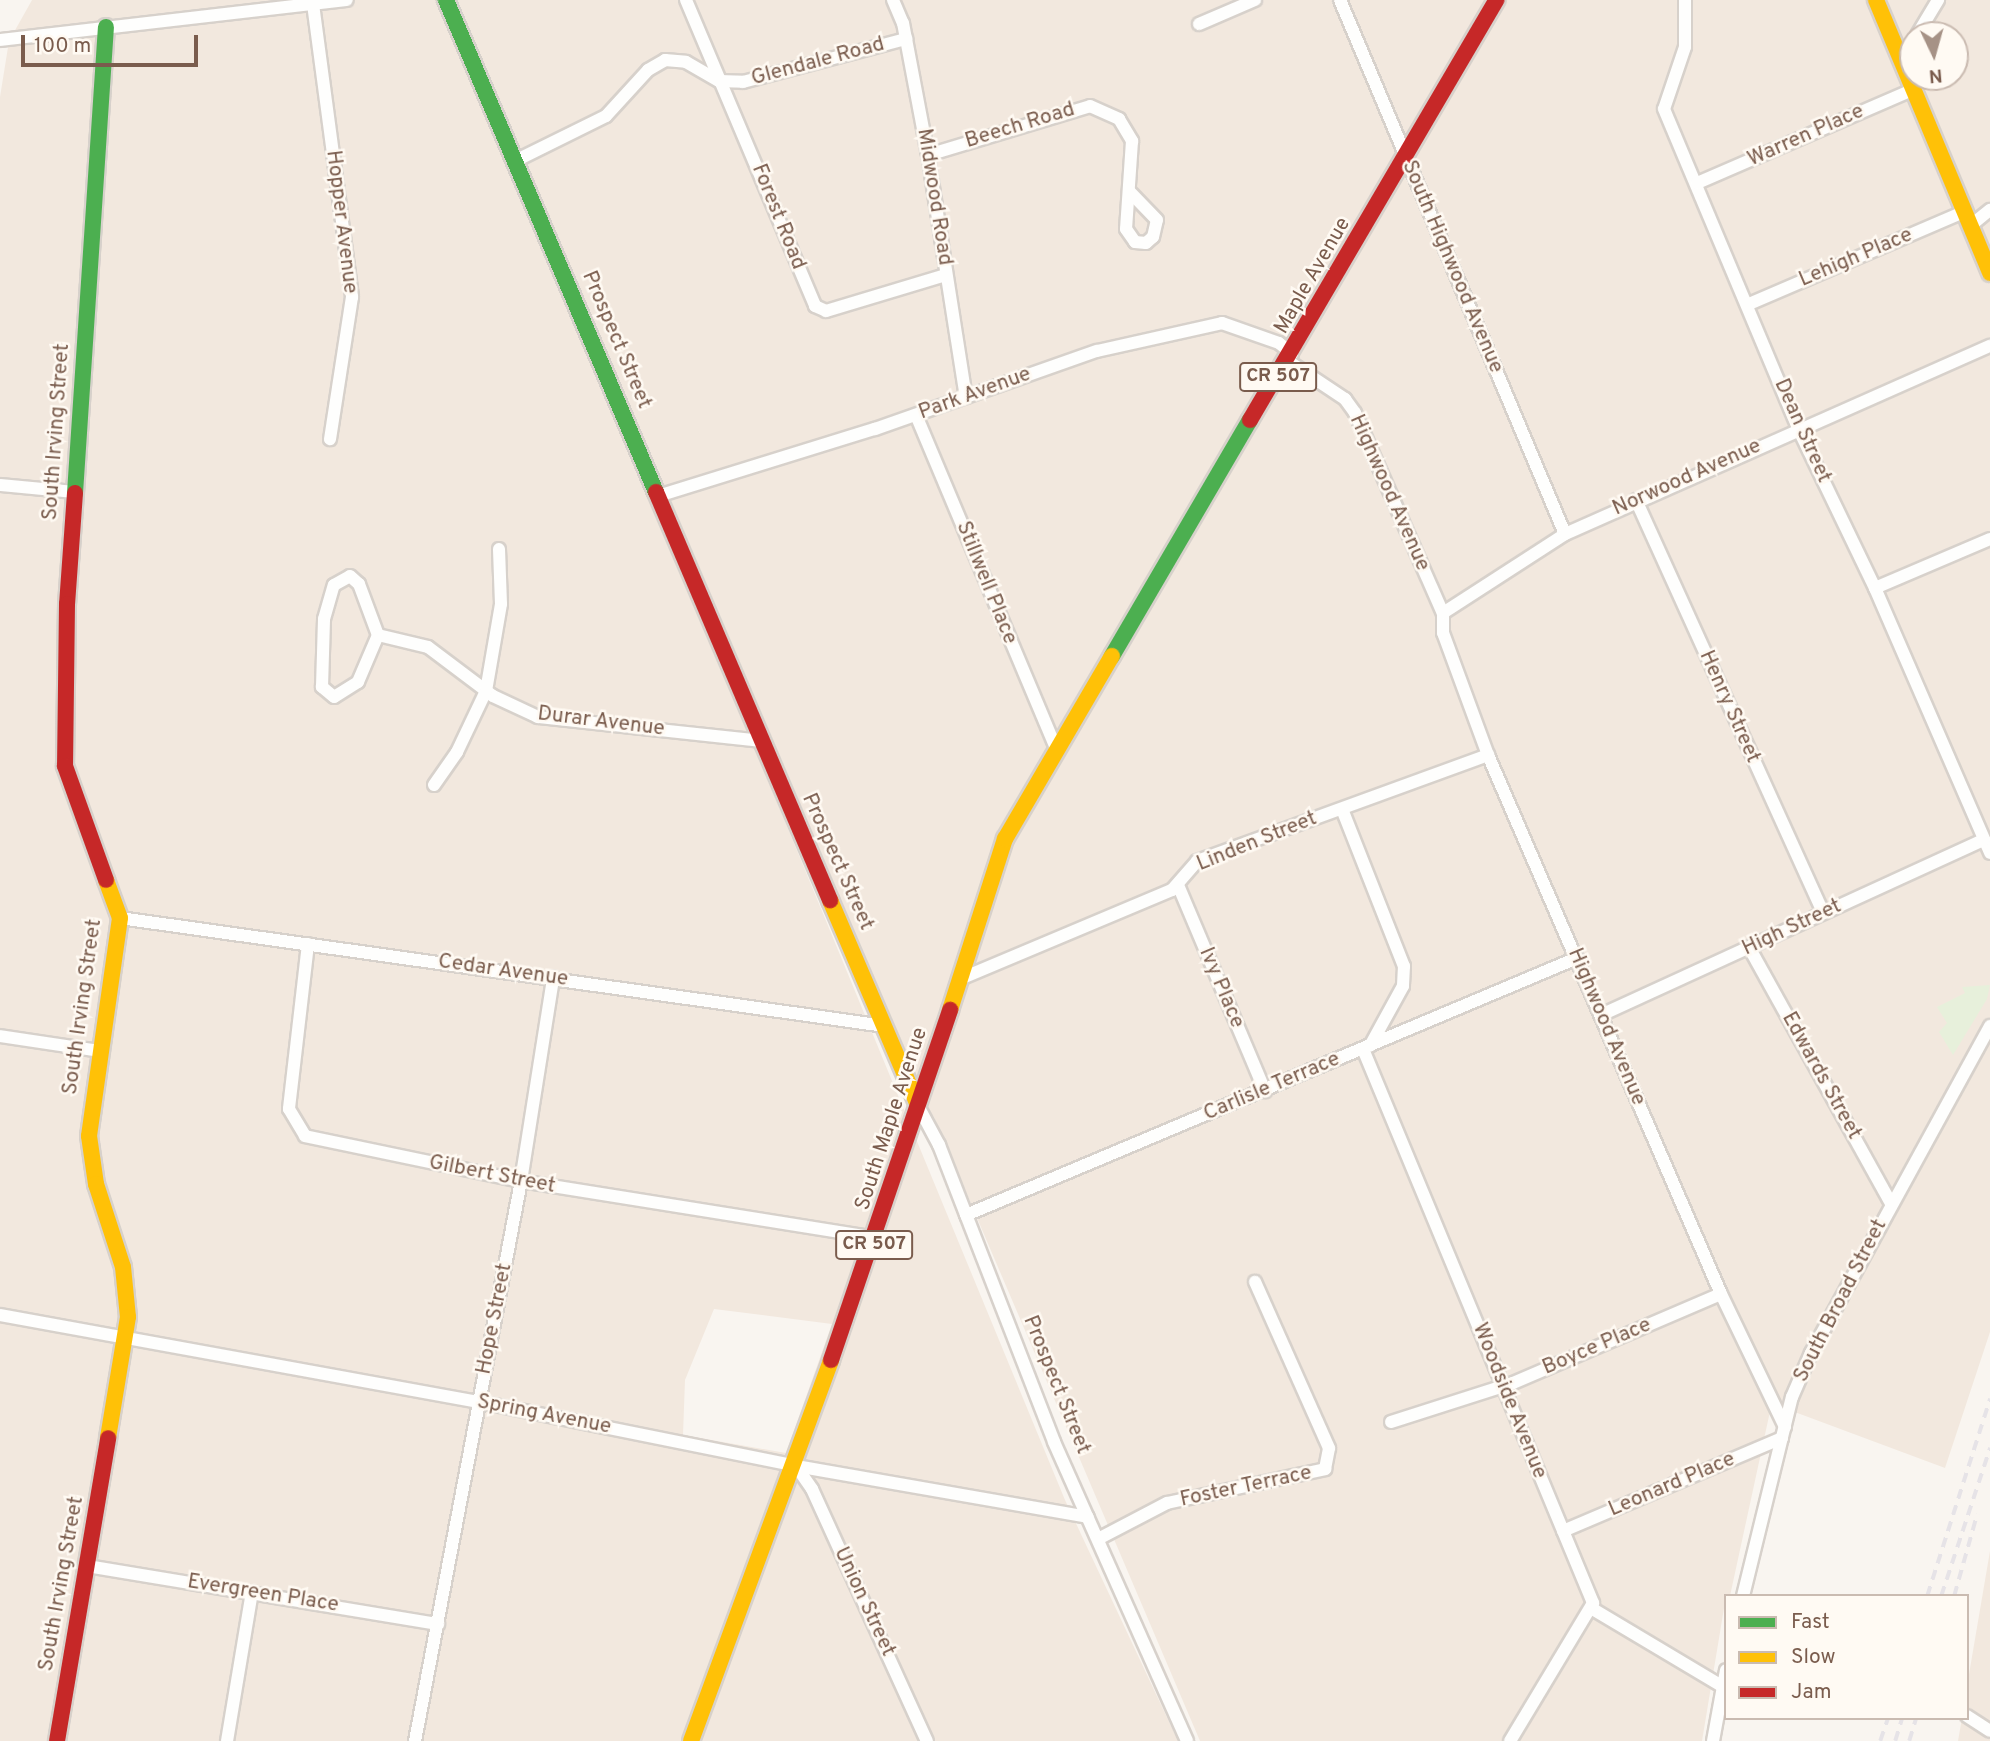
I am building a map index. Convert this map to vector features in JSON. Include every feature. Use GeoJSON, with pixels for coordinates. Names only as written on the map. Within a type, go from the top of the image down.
{"type":"FeatureCollection","features":[{"type":"Feature","properties":{"kind":"main road","name":"Prospect Street"},"geometry":{"type":"LineString","coordinates":[[446,0],[517,160],[761,741],[917,1103]]}},
{"type":"Feature","properties":{"kind":"main road","name":"Maple Avenue"},"geometry":{"type":"LineString","coordinates":[[1057,751],[1290,358],[1496,0]]}},
{"type":"Feature","properties":{"kind":"main road"},"geometry":{"type":"LineString","coordinates":[[1877,0],[1899,50]]}},
{"type":"Feature","properties":{"kind":"main road","name":"South Irving Street"},"geometry":{"type":"LineString","coordinates":[[57,1741],[126,1338],[123,1267],[96,1184],[89,1136],[120,918],[65,766],[74,492],[106,27]]}},
{"type":"Feature","properties":{"kind":"main road"},"geometry":{"type":"LineString","coordinates":[[1915,91],[1990,274]]}},
{"type":"Feature","properties":{"kind":"main road","name":"South Maple Avenue"},"geometry":{"type":"LineString","coordinates":[[691,1741],[746,1588],[796,1466],[876,1238],[917,1103],[1005,839],[1057,751]]}},
{"type":"Feature","properties":{"kind":"street"},"geometry":{"type":"LineString","coordinates":[[0,40],[347,0]]}},
{"type":"Feature","properties":{"kind":"street","name":"Forest Road"},"geometry":{"type":"LineString","coordinates":[[686,0],[719,82],[774,202],[815,306],[826,311],[946,275]]}},
{"type":"Feature","properties":{"kind":"street","name":"Midwood Road"},"geometry":{"type":"LineString","coordinates":[[892,0],[906,38],[928,155],[966,397]]}},
{"type":"Feature","properties":{"kind":"street"},"geometry":{"type":"LineString","coordinates":[[1199,24],[1255,0]]}},
{"type":"Feature","properties":{"kind":"street","name":"South Highwood Avenue"},"geometry":{"type":"LineString","coordinates":[[1340,0],[1565,534]]}},
{"type":"Feature","properties":{"kind":"street","name":"Dean Street"},"geometry":{"type":"LineString","coordinates":[[1685,0],[1685,47],[1664,109],[1749,304],[1798,428],[1875,587],[1990,853]]}},
{"type":"Feature","properties":{"kind":"street"},"geometry":{"type":"LineString","coordinates":[[1925,21],[1938,0]]}},
{"type":"Feature","properties":{"kind":"street","name":"Hopper Avenue"},"geometry":{"type":"LineString","coordinates":[[313,4],[352,297],[330,439]]}},
{"type":"Feature","properties":{"kind":"street","name":"Glendale Road"},"geometry":{"type":"LineString","coordinates":[[719,82],[743,82],[906,38]]}},
{"type":"Feature","properties":{"kind":"street"},"geometry":{"type":"LineString","coordinates":[[517,160],[606,116],[656,64],[686,62],[719,82]]}},
{"type":"Feature","properties":{"kind":"street","name":"Warren Place"},"geometry":{"type":"LineString","coordinates":[[1697,183],[1909,91]]}},
{"type":"Feature","properties":{"kind":"street","name":"Beech Road"},"geometry":{"type":"LineString","coordinates":[[928,155],[1090,106],[1111,113],[1127,130],[1133,153],[1129,191]]}},
{"type":"Feature","properties":{"kind":"street","name":"Lehigh Place"},"geometry":{"type":"LineString","coordinates":[[1749,304],[1990,210]]}},
{"type":"Feature","properties":{"kind":"street","name":"Park Avenue"},"geometry":{"type":"LineString","coordinates":[[658,496],[916,415],[1097,351],[1223,323],[1279,343],[1290,358]]}},
{"type":"Feature","properties":{"kind":"street","name":"Norwood Avenue"},"geometry":{"type":"LineString","coordinates":[[1443,618],[1565,534],[1798,428],[1990,346]]}},
{"type":"Feature","properties":{"kind":"street","name":"Highwood Avenue"},"geometry":{"type":"LineString","coordinates":[[1290,358],[1345,399],[1355,413],[1443,618],[1488,755],[1783,1432]]}},
{"type":"Feature","properties":{"kind":"street","name":"Stillwell Place"},"geometry":{"type":"LineString","coordinates":[[916,415],[1057,751]]}},
{"type":"Feature","properties":{"kind":"street"},"geometry":{"type":"LineString","coordinates":[[0,485],[74,492]]}},
{"type":"Feature","properties":{"kind":"street","name":"Henry Street"},"geometry":{"type":"LineString","coordinates":[[1636,500],[1823,913]]}},
{"type":"Feature","properties":{"kind":"street"},"geometry":{"type":"LineString","coordinates":[[1875,587],[1990,539]]}},
{"type":"Feature","properties":{"kind":"street"},"geometry":{"type":"LineString","coordinates":[[434,785],[457,752],[486,691],[501,604],[499,549]]}},
{"type":"Feature","properties":{"kind":"street"},"geometry":{"type":"LineString","coordinates":[[350,576],[359,584],[378,635],[358,682],[342,696],[328,695],[322,687],[324,619],[338,579],[350,576]]}},
{"type":"Feature","properties":{"kind":"street","name":"Durar Avenue"},"geometry":{"type":"LineString","coordinates":[[378,635],[428,647],[486,691],[538,717],[761,741]]}},
{"type":"Feature","properties":{"kind":"street","name":"Linden Street"},"geometry":{"type":"LineString","coordinates":[[960,979],[1178,886],[1196,861],[1488,755]]}},
{"type":"Feature","properties":{"kind":"street"},"geometry":{"type":"LineString","coordinates":[[1342,809],[1404,966],[1403,986],[1367,1048]]}},
{"type":"Feature","properties":{"kind":"street","name":"High Street"},"geometry":{"type":"LineString","coordinates":[[1601,1015],[1984,840]]}},
{"type":"Feature","properties":{"kind":"street","name":"Ivy Place"},"geometry":{"type":"LineString","coordinates":[[1178,886],[1265,1091]]}},
{"type":"Feature","properties":{"kind":"street","name":"Cedar Avenue"},"geometry":{"type":"LineString","coordinates":[[120,918],[885,1026]]}},
{"type":"Feature","properties":{"kind":"street","name":"Gilbert Street"},"geometry":{"type":"LineString","coordinates":[[308,944],[289,1099],[297,1129],[314,1140],[521,1181],[876,1238]]}},
{"type":"Feature","properties":{"kind":"street","name":"Edwards Street"},"geometry":{"type":"LineString","coordinates":[[1750,949],[1891,1203]]}},
{"type":"Feature","properties":{"kind":"street","name":"Carlisle Terrace"},"geometry":{"type":"LineString","coordinates":[[966,1215],[1577,958]]}},
{"type":"Feature","properties":{"kind":"street","name":"Hope Street"},"geometry":{"type":"LineString","coordinates":[[415,1741],[521,1181],[553,978]]}},
{"type":"Feature","properties":{"kind":"street","name":"South Broad Street"},"geometry":{"type":"LineString","coordinates":[[1743,1594],[1783,1432],[1811,1353],[1990,1026]]}},
{"type":"Feature","properties":{"kind":"street"},"geometry":{"type":"LineString","coordinates":[[0,1036],[100,1051]]}},
{"type":"Feature","properties":{"kind":"street","name":"Woodside Avenue"},"geometry":{"type":"LineString","coordinates":[[1367,1048],[1593,1602],[1591,1608]]}},
{"type":"Feature","properties":{"kind":"street","name":"Prospect Street"},"geometry":{"type":"LineString","coordinates":[[917,1103],[939,1145],[1088,1517],[1187,1741]]}},
{"type":"Feature","properties":{"kind":"street","name":"Foster Terrace"},"geometry":{"type":"LineString","coordinates":[[1098,1539],[1167,1503],[1325,1469],[1329,1448],[1255,1282]]}},
{"type":"Feature","properties":{"kind":"street","name":"Boyce Place"},"geometry":{"type":"LineString","coordinates":[[1391,1422],[1503,1386],[1721,1294]]}},
{"type":"Feature","properties":{"kind":"street","name":"Spring Avenue"},"geometry":{"type":"LineString","coordinates":[[0,1315],[480,1402],[796,1466],[1088,1517]]}},
{"type":"Feature","properties":{"kind":"street","name":"Leonard Place"},"geometry":{"type":"LineString","coordinates":[[1563,1531],[1783,1432]]}},
{"type":"Feature","properties":{"kind":"street","name":"Union Street"},"geometry":{"type":"LineString","coordinates":[[796,1466],[812,1489],[927,1741]]}},
{"type":"Feature","properties":{"kind":"street","name":"Evergreen Place"},"geometry":{"type":"LineString","coordinates":[[87,1566],[438,1624]]}},
{"type":"Feature","properties":{"kind":"street"},"geometry":{"type":"LineString","coordinates":[[227,1741],[252,1592]]}},
{"type":"Feature","properties":{"kind":"street"},"geometry":{"type":"LineString","coordinates":[[1510,1741],[1591,1608],[1722,1686]]}},
{"type":"Feature","properties":{"kind":"street"},"geometry":{"type":"LineString","coordinates":[[1713,1741],[1724,1678]]}},
{"type":"Feature","properties":{"kind":"street"},"geometry":{"type":"LineString","coordinates":[[1969,1717],[1990,1731]]}},
{"type":"Feature","properties":{"kind":"shaded area"},"geometry":{"type":"Polygon","coordinates":[[[32,0],[446,0],[1065,1500],[1178,1741],[0,1741],[0,97],[9,41],[32,0]],[[714,1309],[685,1380],[683,1435],[786,1453],[832,1324],[714,1309]]]}},
{"type":"Feature","properties":{"kind":"shaded area"},"geometry":{"type":"Polygon","coordinates":[[[457,0],[1990,0],[1990,1332],[1945,1468],[1792,1411],[1774,1393],[1730,1594],[1724,1594],[1702,1741],[1200,1741],[934,1117],[921,1104],[907,1054],[457,0]]]}},
{"type":"Feature","properties":{"kind":"shaded area"},"geometry":{"type":"Polygon","coordinates":[[[1990,1551],[1990,1741],[1958,1741],[1962,1720],[1969,1720],[1969,1674],[1990,1551]]]}},
{"type":"Feature","properties":{"kind":"green space"},"geometry":{"type":"Polygon","coordinates":[[[1990,985],[1987,999],[1953,1055],[1939,1032],[1947,1023],[1937,1007],[1965,993],[1962,987],[1990,985]]]}},
{"type":"Feature","properties":{"kind":"railway"},"geometry":{"type":"LineString","coordinates":[[1928,1594],[1990,1399]]}},
{"type":"Feature","properties":{"kind":"railway"},"geometry":{"type":"LineString","coordinates":[[1942,1594],[1990,1448]]}},
{"type":"Feature","properties":{"kind":"railway"},"geometry":{"type":"LineString","coordinates":[[1955,1594],[1977,1514]]}},
{"type":"Feature","properties":{"kind":"railway"},"geometry":{"type":"LineString","coordinates":[[1880,1741],[1887,1720]]}},
{"type":"Feature","properties":{"kind":"railway"},"geometry":{"type":"LineString","coordinates":[[1895,1741],[1901,1720]]}},
{"type":"Feature","properties":{"kind":"railway"},"geometry":{"type":"LineString","coordinates":[[1909,1741],[1915,1720]]}},
{"type":"Feature","properties":{"kind":"traffic: fast"},"geometry":{"type":"LineString","coordinates":[[446,0],[656,492]]}},
{"type":"Feature","properties":{"kind":"traffic: fast"},"geometry":{"type":"LineString","coordinates":[[75,493],[106,27]]}},
{"type":"Feature","properties":{"kind":"traffic: fast"},"geometry":{"type":"LineString","coordinates":[[1112,656],[1250,420]]}},
{"type":"Feature","properties":{"kind":"traffic: slow"},"geometry":{"type":"LineString","coordinates":[[1876,0],[1990,273]]}},
{"type":"Feature","properties":{"kind":"traffic: slow"},"geometry":{"type":"LineString","coordinates":[[950,1010],[1005,839],[1112,656]]}},
{"type":"Feature","properties":{"kind":"traffic: slow"},"geometry":{"type":"LineString","coordinates":[[106,880],[120,918],[89,1136],[96,1184],[123,1267],[128,1317],[108,1438]]}},
{"type":"Feature","properties":{"kind":"traffic: slow"},"geometry":{"type":"LineString","coordinates":[[830,900],[917,1103]]}},
{"type":"Feature","properties":{"kind":"traffic: slow"},"geometry":{"type":"LineString","coordinates":[[691,1741],[831,1360]]}},
{"type":"Feature","properties":{"kind":"traffic: jam"},"geometry":{"type":"LineString","coordinates":[[1250,420],[1496,0]]}},
{"type":"Feature","properties":{"kind":"traffic: jam"},"geometry":{"type":"LineString","coordinates":[[656,492],[830,900]]}},
{"type":"Feature","properties":{"kind":"traffic: jam"},"geometry":{"type":"LineString","coordinates":[[75,493],[67,604],[65,766],[106,880]]}},
{"type":"Feature","properties":{"kind":"traffic: jam"},"geometry":{"type":"LineString","coordinates":[[831,1360],[950,1010]]}},
{"type":"Feature","properties":{"kind":"traffic: jam"},"geometry":{"type":"LineString","coordinates":[[57,1741],[108,1438]]}}]}
